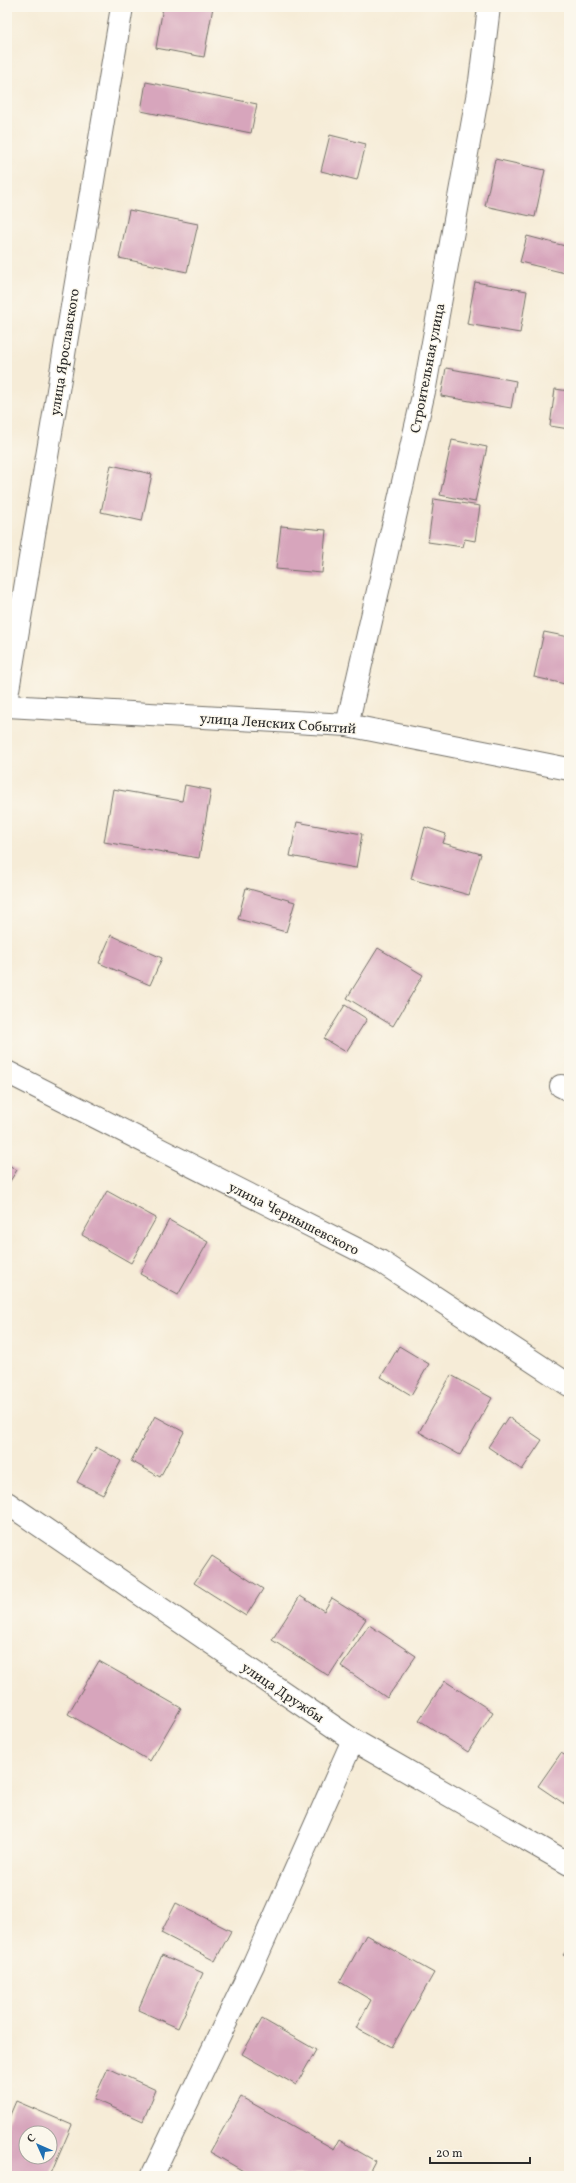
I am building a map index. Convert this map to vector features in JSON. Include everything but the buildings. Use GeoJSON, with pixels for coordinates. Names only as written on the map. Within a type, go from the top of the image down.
{"type":"FeatureCollection","features":[{"type":"Feature","properties":{"kind":"street","name":"улица Ярославского"},"geometry":{"type":"LineString","coordinates":[[7,696],[122,7]]}},
{"type":"Feature","properties":{"kind":"street","name":"Строительная улица"},"geometry":{"type":"LineString","coordinates":[[347,725],[425,387],[480,81],[488,7]]}},
{"type":"Feature","properties":{"kind":"street","name":"улица Ленских Событий"},"geometry":{"type":"LineString","coordinates":[[7,706],[347,725],[569,769]]}},
{"type":"Feature","properties":{"kind":"street","name":"улица Чернышевского"},"geometry":{"type":"LineString","coordinates":[[7,1072],[380,1261],[569,1385]]}},
{"type":"Feature","properties":{"kind":"street","name":"улица Дружбы"},"geometry":{"type":"LineString","coordinates":[[7,1503],[352,1740],[569,1864]]}},
{"type":"Feature","properties":{"kind":"street"},"geometry":{"type":"LineString","coordinates":[[152,2176],[254,1963],[352,1740]]}}]}
